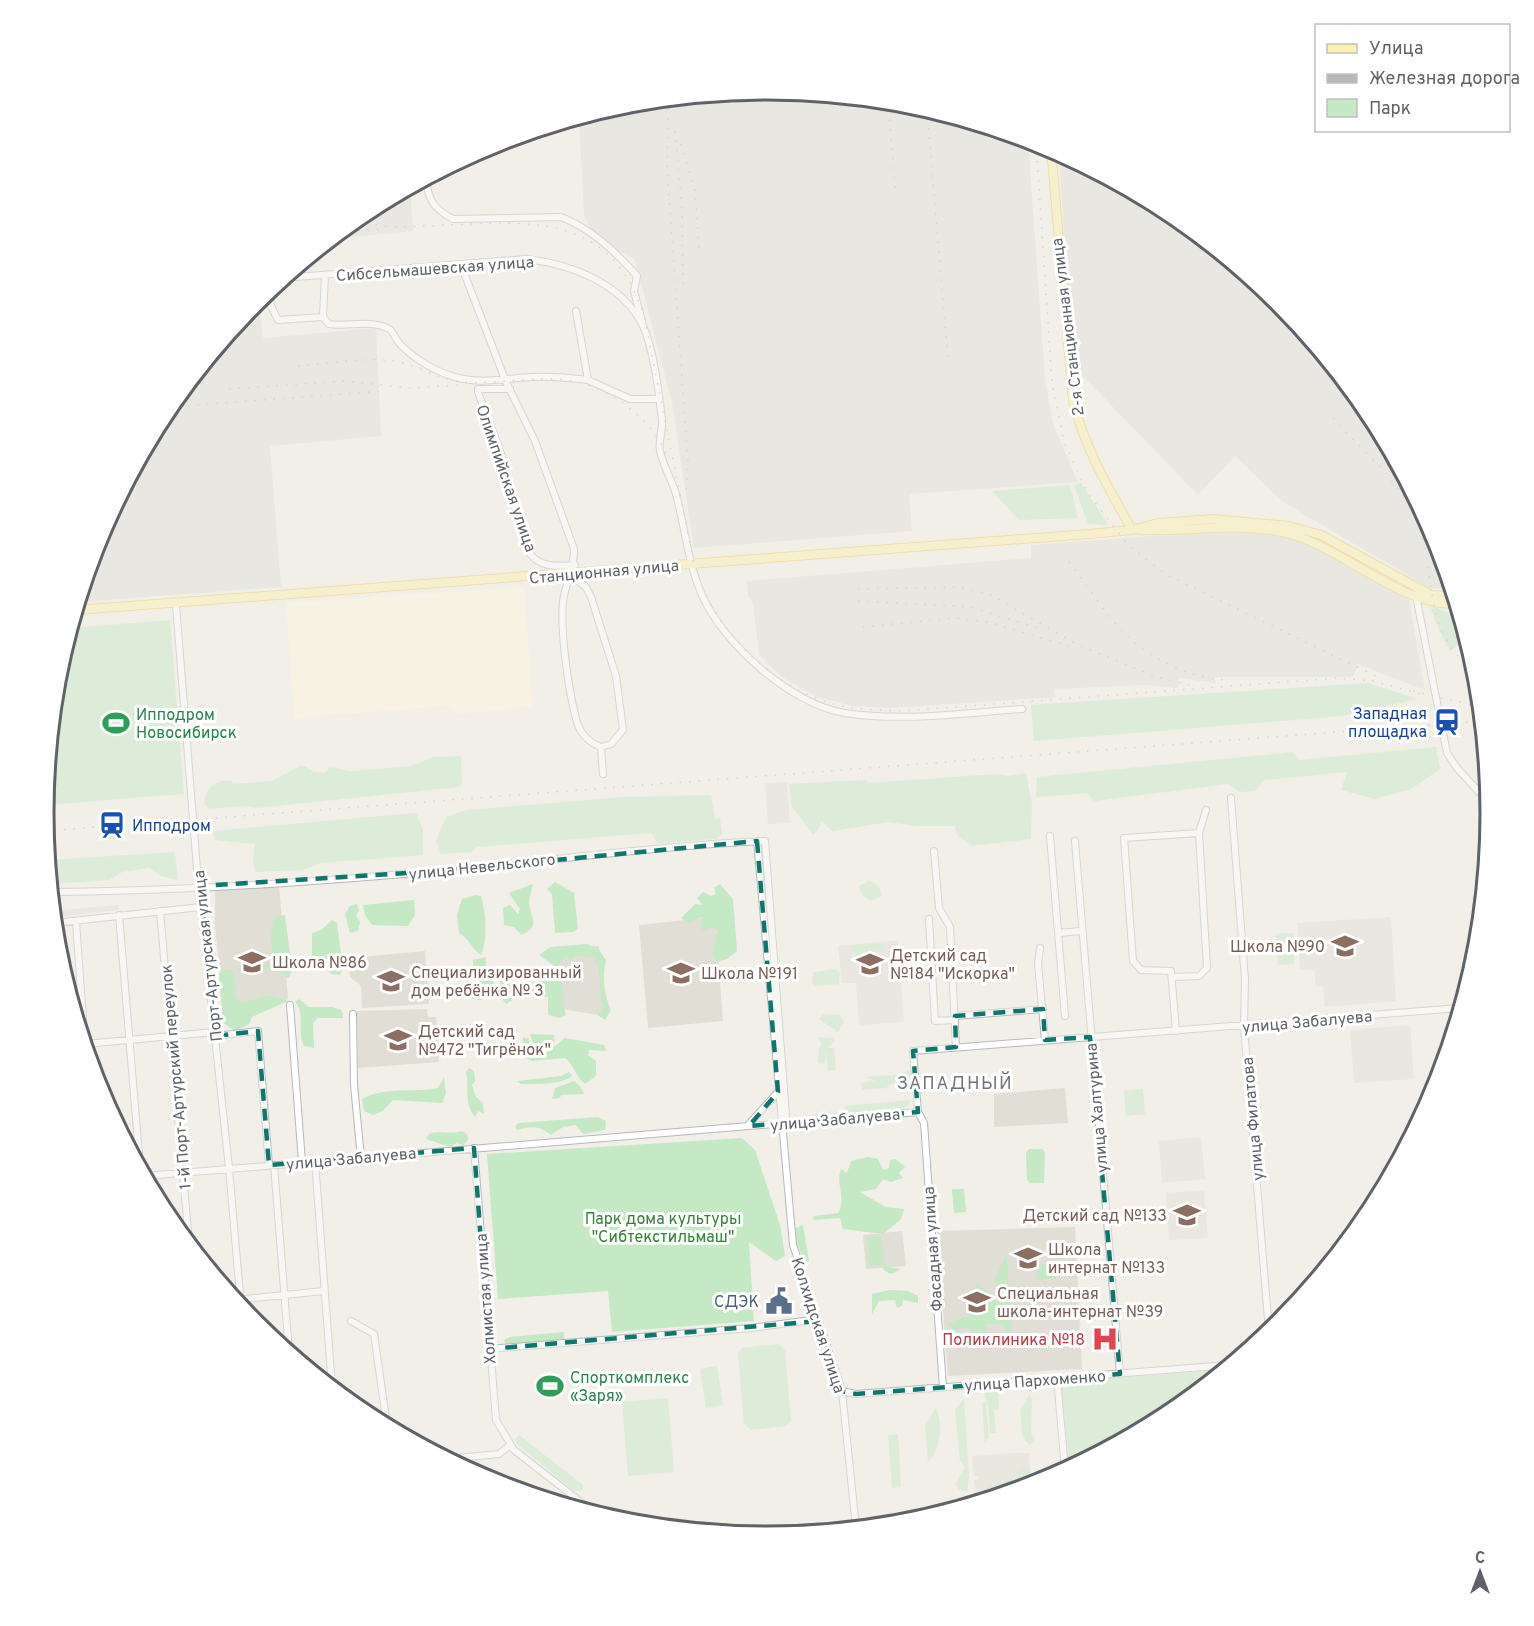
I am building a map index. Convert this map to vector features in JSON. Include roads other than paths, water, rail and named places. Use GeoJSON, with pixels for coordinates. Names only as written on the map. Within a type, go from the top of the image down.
{"type":"FeatureCollection","features":[{"type":"Feature","properties":{"kind":"main road","name":"2-я Станционная улица"},"geometry":{"type":"LineString","coordinates":[[1052,160],[1058,254],[1073,400],[1090,454],[1132,530]]}},
{"type":"Feature","properties":{"kind":"main road","name":"Станционная улица"},"geometry":{"type":"LineString","coordinates":[[84,610],[176,605],[1132,530],[1158,523],[1213,519],[1289,526],[1321,535],[1418,594],[1437,604],[1448,604]]}},
{"type":"Feature","properties":{"kind":"main road","name":"Станционная улица"},"geometry":{"type":"LineString","coordinates":[[1418,594],[1446,596]]}},
{"type":"Feature","properties":{"kind":"street"},"geometry":{"type":"LineString","coordinates":[[427,187],[428,198],[438,211],[453,219],[561,217],[577,223],[623,260],[637,276],[634,291],[644,327]]}},
{"type":"Feature","properties":{"kind":"street","name":"Сибсельмашевская улица"},"geometry":{"type":"LineString","coordinates":[[297,277],[526,259],[568,266],[585,273],[621,298],[644,327],[662,422],[660,450],[675,492],[691,564],[712,613],[744,652],[762,669],[819,705],[844,713],[888,716],[1022,709]]}},
{"type":"Feature","properties":{"kind":"street","name":"Олимпийская улица"},"geometry":{"type":"LineString","coordinates":[[461,265],[505,380],[510,389],[535,441],[574,549],[574,565],[546,564],[533,558],[526,545],[508,490],[504,465],[478,392],[478,389],[484,387],[510,389]]}},
{"type":"Feature","properties":{"kind":"street"},"geometry":{"type":"LineString","coordinates":[[323,318],[325,275]]}},
{"type":"Feature","properties":{"kind":"street"},"geometry":{"type":"LineString","coordinates":[[270,302],[278,320],[323,318],[329,324],[370,324],[391,329],[399,343],[432,369],[458,378],[477,381],[562,377],[588,380],[630,399],[658,399]]}},
{"type":"Feature","properties":{"kind":"street"},"geometry":{"type":"LineString","coordinates":[[576,310],[588,380]]}},
{"type":"Feature","properties":{"kind":"street"},"geometry":{"type":"LineString","coordinates":[[568,574],[586,587],[591,597],[616,676],[623,730],[611,744],[601,747],[585,737],[579,726],[570,680],[562,615],[568,574],[574,565]]}},
{"type":"Feature","properties":{"kind":"street"},"geometry":{"type":"LineString","coordinates":[[1418,594],[1447,753],[1457,768],[1479,791]]}},
{"type":"Feature","properties":{"kind":"street","name":"Порт-Артурская улица"},"geometry":{"type":"LineString","coordinates":[[176,605],[201,907],[230,1168],[238,1291]]}},
{"type":"Feature","properties":{"kind":"street"},"geometry":{"type":"LineString","coordinates":[[601,747],[603,774]]}},
{"type":"Feature","properties":{"kind":"street","name":"улица Филатова"},"geometry":{"type":"LineString","coordinates":[[1231,798],[1245,979],[1244,1026],[1268,1320]]}},
{"type":"Feature","properties":{"kind":"street"},"geometry":{"type":"LineString","coordinates":[[1172,977],[1199,976],[1207,968],[1199,833],[1206,810]]}},
{"type":"Feature","properties":{"kind":"street"},"geometry":{"type":"LineString","coordinates":[[1176,1031],[1171,971],[1141,970],[1133,961],[1124,838],[1199,833]]}},
{"type":"Feature","properties":{"kind":"street"},"geometry":{"type":"LineString","coordinates":[[1050,837],[1065,1016]]}},
{"type":"Feature","properties":{"kind":"street","name":"Колхидская улица"},"geometry":{"type":"LineString","coordinates":[[757,841],[793,1245],[842,1391],[855,1520]]}},
{"type":"Feature","properties":{"kind":"street","name":"улица Невельского"},"geometry":{"type":"LineString","coordinates":[[59,892],[199,886],[438,871],[765,841]]}},
{"type":"Feature","properties":{"kind":"street","name":"Колхидская улица"},"geometry":{"type":"LineString","coordinates":[[765,841],[782,1049],[786,1114],[783,1123]]}},
{"type":"Feature","properties":{"kind":"street","name":"улица Халтурина"},"geometry":{"type":"LineString","coordinates":[[1075,841],[1120,1374]]}},
{"type":"Feature","properties":{"kind":"street"},"geometry":{"type":"LineString","coordinates":[[934,851],[939,908],[950,927],[956,1047]]}},
{"type":"Feature","properties":{"kind":"street"},"geometry":{"type":"LineString","coordinates":[[63,923],[201,907]]}},
{"type":"Feature","properties":{"kind":"street","name":"1-й Порт-Артурский переулок"},"geometry":{"type":"LineString","coordinates":[[160,911],[188,1228]]}},
{"type":"Feature","properties":{"kind":"street"},"geometry":{"type":"LineString","coordinates":[[118,915],[138,1147]]}},
{"type":"Feature","properties":{"kind":"street"},"geometry":{"type":"LineString","coordinates":[[929,919],[935,1021],[1043,1009]]}},
{"type":"Feature","properties":{"kind":"street"},"geometry":{"type":"LineString","coordinates":[[76,922],[83,1013]]}},
{"type":"Feature","properties":{"kind":"street"},"geometry":{"type":"LineString","coordinates":[[1058,933],[1081,931]]}},
{"type":"Feature","properties":{"kind":"street"},"geometry":{"type":"LineString","coordinates":[[1040,948],[1038,963],[1045,1040]]}},
{"type":"Feature","properties":{"kind":"street"},"geometry":{"type":"LineString","coordinates":[[290,1005],[302,1162]]}},
{"type":"Feature","properties":{"kind":"street","name":"улица Забалуева"},"geometry":{"type":"LineString","coordinates":[[154,1175],[918,1112],[913,1051],[1453,1009]]}},
{"type":"Feature","properties":{"kind":"street"},"geometry":{"type":"LineString","coordinates":[[353,1014],[354,1085],[361,1158]]}},
{"type":"Feature","properties":{"kind":"street"},"geometry":{"type":"LineString","coordinates":[[92,1043],[258,1031],[288,1341]]}},
{"type":"Feature","properties":{"kind":"street"},"geometry":{"type":"LineString","coordinates":[[748,1126],[778,1092]]}},
{"type":"Feature","properties":{"kind":"street","name":"Фасадная улица"},"geometry":{"type":"LineString","coordinates":[[918,1112],[924,1123],[943,1387]]}},
{"type":"Feature","properties":{"kind":"street","name":"Холмистая улица"},"geometry":{"type":"LineString","coordinates":[[474,1148],[496,1420],[509,1446]]}},
{"type":"Feature","properties":{"kind":"street"},"geometry":{"type":"LineString","coordinates":[[315,1161],[331,1378]]}},
{"type":"Feature","properties":{"kind":"street"},"geometry":{"type":"LineString","coordinates":[[248,1301],[324,1291]]}},
{"type":"Feature","properties":{"kind":"street"},"geometry":{"type":"LineString","coordinates":[[489,1349],[751,1328],[818,1319]]}},
{"type":"Feature","properties":{"kind":"street"},"geometry":{"type":"LineString","coordinates":[[351,1321],[374,1334],[385,1415]]}},
{"type":"Feature","properties":{"kind":"street","name":"улица Пархоменко"},"geometry":{"type":"LineString","coordinates":[[842,1391],[855,1394],[1217,1366]]}},
{"type":"Feature","properties":{"kind":"street"},"geometry":{"type":"LineString","coordinates":[[1057,1378],[1064,1460]]}},
{"type":"Feature","properties":{"kind":"street"},"geometry":{"type":"LineString","coordinates":[[464,1457],[499,1454],[509,1446],[580,1501]]}},
{"type":"Feature","properties":{"kind":"railway"},"geometry":{"type":"LineString","coordinates":[[668,107],[667,168],[688,462],[686,497]]}},
{"type":"Feature","properties":{"kind":"railway"},"geometry":{"type":"LineString","coordinates":[[889,111],[896,196]]}},
{"type":"Feature","properties":{"kind":"railway"},"geometry":{"type":"LineString","coordinates":[[928,119],[948,361]]}},
{"type":"Feature","properties":{"kind":"railway"},"geometry":{"type":"LineString","coordinates":[[675,131],[682,209],[683,284]]}},
{"type":"Feature","properties":{"kind":"railway"},"geometry":{"type":"LineString","coordinates":[[681,144],[695,190],[699,250]]}},
{"type":"Feature","properties":{"kind":"railway"},"geometry":{"type":"LineString","coordinates":[[1037,153],[1052,383],[1065,444],[1087,492],[1128,545],[1165,574],[1380,678]]}},
{"type":"Feature","properties":{"kind":"railway"},"geometry":{"type":"LineString","coordinates":[[367,223],[391,227],[493,223],[556,228],[584,238],[608,255],[628,280],[644,316],[694,564],[705,594],[737,641],[767,670],[802,692],[846,707],[902,711],[1338,678],[1373,681],[1421,694]]}},
{"type":"Feature","properties":{"kind":"railway"},"geometry":{"type":"LineString","coordinates":[[355,231],[381,229]]}},
{"type":"Feature","properties":{"kind":"railway"},"geometry":{"type":"LineString","coordinates":[[298,366],[382,360],[403,363],[464,382],[544,379],[574,381],[608,394],[639,416],[651,429],[669,461]]}},
{"type":"Feature","properties":{"kind":"railway"},"geometry":{"type":"LineString","coordinates":[[229,389],[346,381],[410,388],[459,385]]}},
{"type":"Feature","properties":{"kind":"railway"},"geometry":{"type":"LineString","coordinates":[[182,406],[384,391]]}},
{"type":"Feature","properties":{"kind":"railway"},"geometry":{"type":"LineString","coordinates":[[1333,418],[1387,475],[1411,509]]}},
{"type":"Feature","properties":{"kind":"railway"},"geometry":{"type":"LineString","coordinates":[[1414,515],[1426,555],[1438,619],[1445,638],[1463,661]]}},
{"type":"Feature","properties":{"kind":"railway"},"geometry":{"type":"LineString","coordinates":[[1069,562],[1111,618],[1136,644],[1160,660],[1187,672],[1227,680]]}},
{"type":"Feature","properties":{"kind":"railway"},"geometry":{"type":"LineString","coordinates":[[858,589],[956,587],[989,594],[1078,645],[1154,676],[1189,685]]}},
{"type":"Feature","properties":{"kind":"railway"},"geometry":{"type":"LineString","coordinates":[[858,601],[970,607],[1038,628]]}},
{"type":"Feature","properties":{"kind":"railway"},"geometry":{"type":"LineString","coordinates":[[863,627],[956,618],[988,622],[1069,646]]}},
{"type":"Feature","properties":{"kind":"railway"},"geometry":{"type":"LineString","coordinates":[[1413,691],[1471,705]]}},
{"type":"Feature","properties":{"kind":"railway"},"geometry":{"type":"LineString","coordinates":[[55,830],[1474,722]]}},
{"type":"Feature","properties":{"kind":"place","name":"Западная площадка"},"geometry":{"type":"Point","coordinates":[1447,722]}},
{"type":"Feature","properties":{"kind":"place","name":"Ипподром Новосибирск"},"geometry":{"type":"Point","coordinates":[116,723]}},
{"type":"Feature","properties":{"kind":"place","name":"Ипподром"},"geometry":{"type":"Point","coordinates":[112,825]}},
{"type":"Feature","properties":{"kind":"place","name":"Школа №90"},"geometry":{"type":"Point","coordinates":[1345,946]}},
{"type":"Feature","properties":{"kind":"place","name":"Школа №86"},"geometry":{"type":"Point","coordinates":[252,962]}},
{"type":"Feature","properties":{"kind":"place","name":"Детский сад №184 \"Искорка\""},"geometry":{"type":"Point","coordinates":[870,964]}},
{"type":"Feature","properties":{"kind":"place","name":"Школа №191"},"geometry":{"type":"Point","coordinates":[681,973]}},
{"type":"Feature","properties":{"kind":"place","name":"Специализированный дом ребёнка № 3"},"geometry":{"type":"Point","coordinates":[391,981]}},
{"type":"Feature","properties":{"kind":"place","name":"Детский сад №472 \"Тигрёнок\""},"geometry":{"type":"Point","coordinates":[398,1040]}},
{"type":"Feature","properties":{"kind":"place","name":"Детский сад №133"},"geometry":{"type":"Point","coordinates":[1187,1215]}},
{"type":"Feature","properties":{"kind":"place","name":"Школа интернат №133"},"geometry":{"type":"Point","coordinates":[1028,1258]}},
{"type":"Feature","properties":{"kind":"place","name":"СДЭК"},"geometry":{"type":"Point","coordinates":[779,1301]}},
{"type":"Feature","properties":{"kind":"place","name":"Специальная школа-интернат №39"},"geometry":{"type":"Point","coordinates":[977,1302]}},
{"type":"Feature","properties":{"kind":"place","name":"Поликлиника №18"},"geometry":{"type":"Point","coordinates":[1105,1339]}},
{"type":"Feature","properties":{"kind":"place","name":"Спорткомплекс «Заря»"},"geometry":{"type":"Point","coordinates":[550,1386]}},
{"type":"Feature","properties":{"kind":"district","name":"ЗАПАДНЫЙ"},"geometry":{"type":"Point","coordinates":[955,1083]}},
{"type":"Feature","properties":{"kind":"park label","name":"Парк дома культуры \"Сибтекстильмаш\""},"geometry":{"type":"Point","coordinates":[663,1227]}}]}
